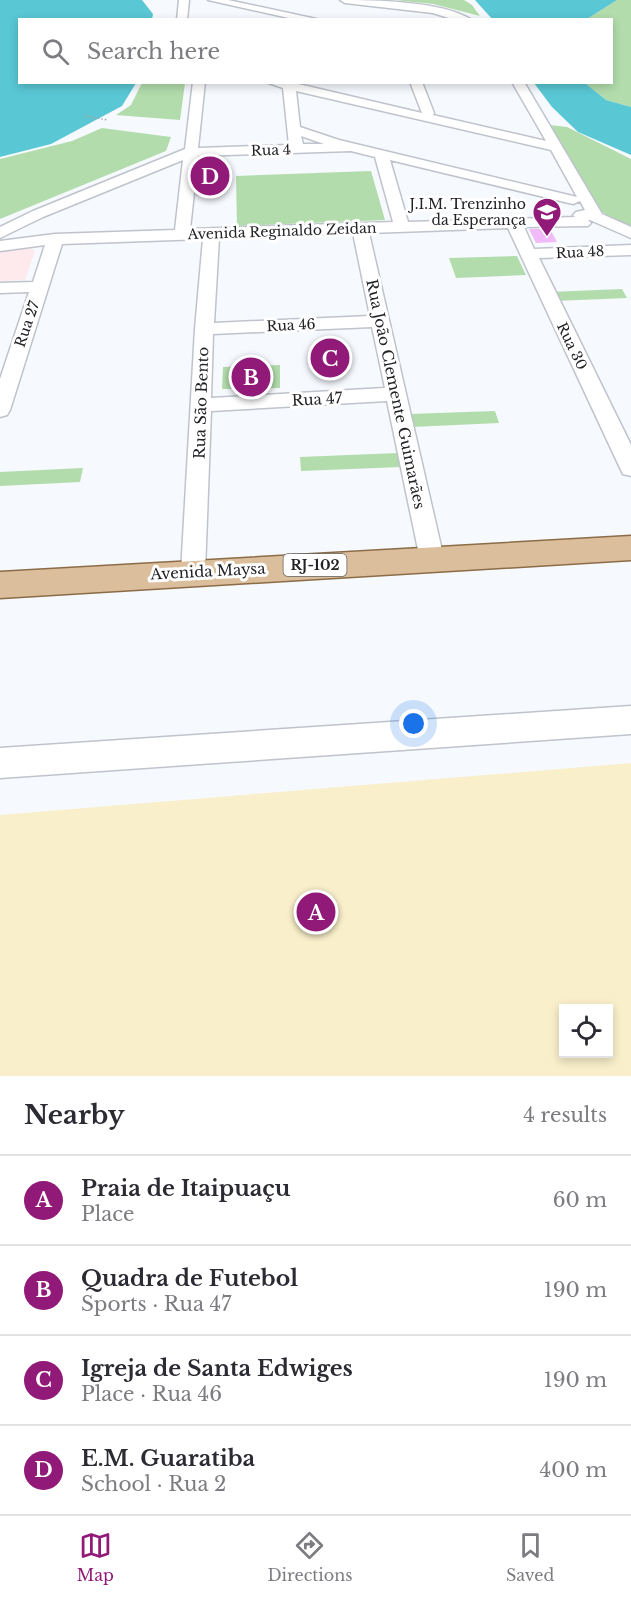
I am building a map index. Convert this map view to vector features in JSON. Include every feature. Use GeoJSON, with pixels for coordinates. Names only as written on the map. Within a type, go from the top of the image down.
{"type":"FeatureCollection","features":[{"type":"Feature","properties":{"kind":"main road","name":"Avenida Maysa"},"geometry":{"type":"LineString","coordinates":[[0,585],[631,548]]}},
{"type":"Feature","properties":{"kind":"street"},"geometry":{"type":"LineString","coordinates":[[182,18],[184,0]]}},
{"type":"Feature","properties":{"kind":"street"},"geometry":{"type":"LineString","coordinates":[[213,0],[306,18]]}},
{"type":"Feature","properties":{"kind":"street"},"geometry":{"type":"LineString","coordinates":[[345,0],[450,10],[472,18]]}},
{"type":"Feature","properties":{"kind":"street"},"geometry":{"type":"LineString","coordinates":[[367,0],[441,11],[461,18]]}},
{"type":"Feature","properties":{"kind":"street"},"geometry":{"type":"LineString","coordinates":[[393,4],[397,18]]}},
{"type":"Feature","properties":{"kind":"street"},"geometry":{"type":"LineString","coordinates":[[182,234],[199,84]]}},
{"type":"Feature","properties":{"kind":"street"},"geometry":{"type":"LineString","coordinates":[[292,84],[544,137]]}},
{"type":"Feature","properties":{"kind":"street"},"geometry":{"type":"LineString","coordinates":[[292,84],[544,137]]}},
{"type":"Feature","properties":{"kind":"street"},"geometry":{"type":"LineString","coordinates":[[292,84],[296,141]]}},
{"type":"Feature","properties":{"kind":"street"},"geometry":{"type":"LineString","coordinates":[[417,84],[428,113]]}},
{"type":"Feature","properties":{"kind":"street"},"geometry":{"type":"LineString","coordinates":[[509,84],[544,137]]}},
{"type":"Feature","properties":{"kind":"street"},"geometry":{"type":"LineString","coordinates":[[520,84],[585,220]]}},
{"type":"Feature","properties":{"kind":"street","name":"Rua 4"},"geometry":{"type":"LineString","coordinates":[[191,150],[296,141],[335,143],[351,147]]}},
{"type":"Feature","properties":{"kind":"street","name":"Rua 4"},"geometry":{"type":"LineString","coordinates":[[296,141],[351,147]]}},
{"type":"Feature","properties":{"kind":"street"},"geometry":{"type":"LineString","coordinates":[[351,147],[575,196]]}},
{"type":"Feature","properties":{"kind":"street"},"geometry":{"type":"LineString","coordinates":[[0,233],[191,150]]}},
{"type":"Feature","properties":{"kind":"street"},"geometry":{"type":"LineString","coordinates":[[381,154],[402,227]]}},
{"type":"Feature","properties":{"kind":"street","name":"Avenida Reginaldo Zeidan"},"geometry":{"type":"LineString","coordinates":[[0,246],[56,239],[585,220],[626,231]]}},
{"type":"Feature","properties":{"kind":"street"},"geometry":{"type":"LineString","coordinates":[[21,222],[22,233],[33,241]]}},
{"type":"Feature","properties":{"kind":"street","name":"Rua 30"},"geometry":{"type":"LineString","coordinates":[[514,223],[631,468]]}},
{"type":"Feature","properties":{"kind":"street","name":"Rua João Clemente Guimarães"},"geometry":{"type":"LineString","coordinates":[[360,228],[432,559]]}},
{"type":"Feature","properties":{"kind":"street","name":"Rua São Bento"},"geometry":{"type":"LineString","coordinates":[[193,572],[204,328],[211,234]]}},
{"type":"Feature","properties":{"kind":"street","name":"Rua 27"},"geometry":{"type":"LineString","coordinates":[[0,410],[9,351],[39,287],[56,239]]}},
{"type":"Feature","properties":{"kind":"street","name":"Rua 48"},"geometry":{"type":"LineString","coordinates":[[529,254],[631,250]]}},
{"type":"Feature","properties":{"kind":"street"},"geometry":{"type":"LineString","coordinates":[[0,288],[39,287]]}},
{"type":"Feature","properties":{"kind":"street","name":"Rua 46"},"geometry":{"type":"LineString","coordinates":[[204,328],[379,321]]}},
{"type":"Feature","properties":{"kind":"street","name":"Rua 47"},"geometry":{"type":"LineString","coordinates":[[201,405],[397,394]]}},
{"type":"Feature","properties":{"kind":"street"},"geometry":{"type":"LineString","coordinates":[[0,763],[631,720]]}},
{"type":"Feature","properties":{"kind":"path"},"geometry":{"type":"LineString","coordinates":[[84,116],[108,120]]}},
{"type":"Feature","properties":{"kind":"shaded area"},"geometry":{"type":"Polygon","coordinates":[[[29,247],[35,251],[25,280],[0,281],[0,252],[29,247]]]}},
{"type":"Feature","properties":{"kind":"green space"},"geometry":{"type":"Polygon","coordinates":[[[395,0],[464,0],[472,5],[480,16],[433,4],[395,0]]]}},
{"type":"Feature","properties":{"kind":"green space"},"geometry":{"type":"Polygon","coordinates":[[[617,0],[631,0],[631,107],[606,100],[586,84],[613,84],[613,18],[589,18],[617,0]]]}},
{"type":"Feature","properties":{"kind":"green space"},"geometry":{"type":"Polygon","coordinates":[[[142,84],[185,84],[180,120],[116,115],[131,105],[142,84]]]}},
{"type":"Feature","properties":{"kind":"green space"},"geometry":{"type":"Polygon","coordinates":[[[550,125],[567,127],[631,159],[631,227],[611,219],[590,198],[575,175],[550,125]]]}},
{"type":"Feature","properties":{"kind":"green space"},"geometry":{"type":"Polygon","coordinates":[[[102,128],[171,137],[166,151],[0,219],[0,159],[72,141],[102,128]]]}},
{"type":"Feature","properties":{"kind":"green space"},"geometry":{"type":"Polygon","coordinates":[[[371,171],[385,220],[237,226],[236,176],[371,171]]]}},
{"type":"Feature","properties":{"kind":"green space"},"geometry":{"type":"Polygon","coordinates":[[[517,256],[526,275],[456,278],[449,258],[517,256]]]}},
{"type":"Feature","properties":{"kind":"green space"},"geometry":{"type":"Polygon","coordinates":[[[622,289],[627,298],[554,301],[550,292],[622,289]]]}},
{"type":"Feature","properties":{"kind":"green space"},"geometry":{"type":"Polygon","coordinates":[[[280,365],[280,388],[222,389],[223,367],[280,365]]]}},
{"type":"Feature","properties":{"kind":"green space"},"geometry":{"type":"Polygon","coordinates":[[[495,411],[499,423],[412,427],[409,414],[495,411]]]}},
{"type":"Feature","properties":{"kind":"green space"},"geometry":{"type":"Polygon","coordinates":[[[398,453],[401,467],[301,471],[300,457],[398,453]]]}},
{"type":"Feature","properties":{"kind":"green space"},"geometry":{"type":"Polygon","coordinates":[[[83,468],[80,482],[0,486],[0,472],[83,468]]]}},
{"type":"Feature","properties":{"kind":"sand"},"geometry":{"type":"Polygon","coordinates":[[[631,763],[631,1076],[0,1076],[0,815],[631,763]]]}},
{"type":"Feature","properties":{"kind":"water"},"geometry":{"type":"Polygon","coordinates":[[[0,0],[142,0],[153,14],[152,18],[18,18],[18,84],[135,84],[122,106],[51,144],[0,157],[0,0]]]}},
{"type":"Feature","properties":{"kind":"water"},"geometry":{"type":"Polygon","coordinates":[[[475,0],[617,0],[589,18],[491,18],[475,0]]]}},
{"type":"Feature","properties":{"kind":"water"},"geometry":{"type":"Polygon","coordinates":[[[535,84],[586,84],[606,100],[631,107],[631,155],[578,132],[552,107],[535,84]]]}},
{"type":"Feature","properties":{"kind":"building"},"geometry":{"type":"Polygon","coordinates":[[[200,158],[215,158],[215,162],[224,162],[225,187],[213,187],[214,195],[196,196],[200,158]]]}},
{"type":"Feature","properties":{"kind":"building"},"geometry":{"type":"Polygon","coordinates":[[[529,229],[550,229],[557,242],[536,243],[529,229]]]}},
{"type":"Feature","properties":{"kind":"place","name":"E.M. Guaratiba"},"geometry":{"type":"Point","coordinates":[210,176]}},
{"type":"Feature","properties":{"kind":"place","name":"J.I.M. Trenzinho da Esperança"},"geometry":{"type":"Point","coordinates":[547,238]}},
{"type":"Feature","properties":{"kind":"place","name":"Igreja de Santa Edwiges"},"geometry":{"type":"Point","coordinates":[330,358]}},
{"type":"Feature","properties":{"kind":"place","name":"Quadra de Futebol"},"geometry":{"type":"Point","coordinates":[251,377]}},
{"type":"Feature","properties":{"kind":"place","name":"Praia de Itaipuaçu"},"geometry":{"type":"Point","coordinates":[316,912]}}]}
